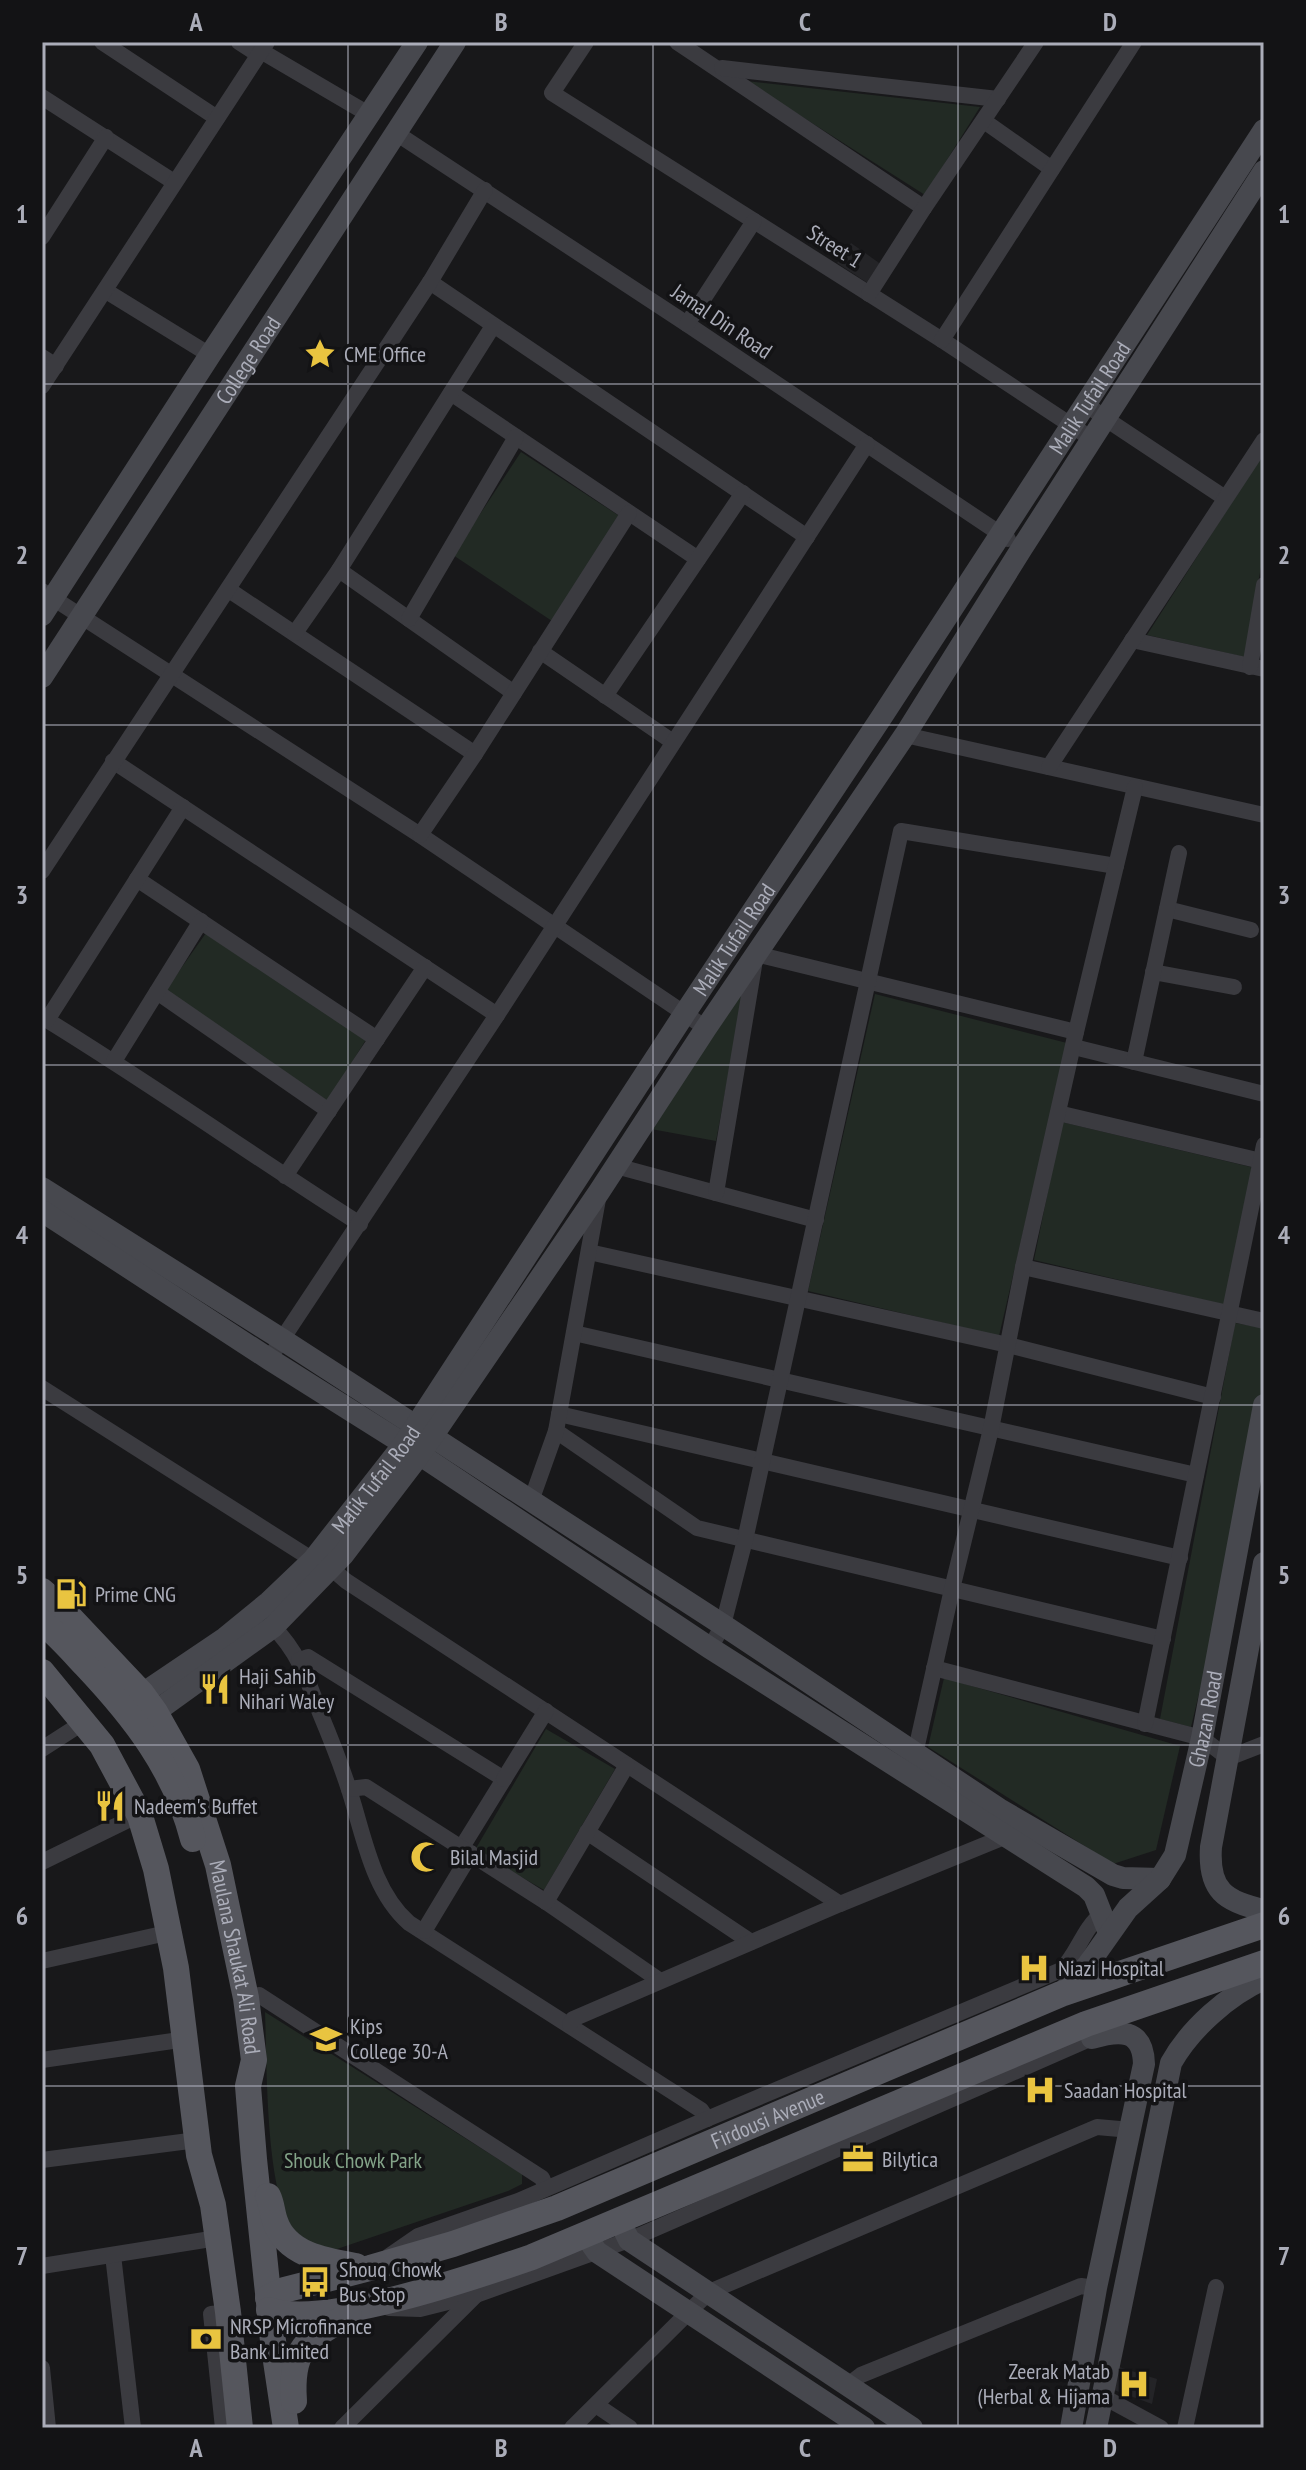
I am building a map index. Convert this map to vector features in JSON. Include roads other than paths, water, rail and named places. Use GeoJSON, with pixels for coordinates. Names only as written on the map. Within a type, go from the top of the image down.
{"type":"FeatureCollection","features":[{"type":"Feature","properties":{"kind":"main road","name":"Maulana Shaukat Ali Road"},"geometry":{"type":"LineString","coordinates":[[42,1591],[148,1703],[187,1769],[202,1811],[225,1892],[246,1998],[254,2060],[248,2086],[254,2159],[286,2428]]}},
{"type":"Feature","properties":{"kind":"main road"},"geometry":{"type":"LineString","coordinates":[[42,1622],[143,1730],[161,1760],[190,1825],[223,1967],[236,2058],[248,2086]]}},
{"type":"Feature","properties":{"kind":"main road"},"geometry":{"type":"LineString","coordinates":[[42,1658],[81,1701],[133,1775],[158,1842],[192,1989],[205,2146],[199,2155],[213,2205],[240,2428]]}},
{"type":"Feature","properties":{"kind":"main road"},"geometry":{"type":"LineString","coordinates":[[42,1672],[102,1745],[140,1816],[171,1932],[205,2146]]}},
{"type":"Feature","properties":{"kind":"main road","name":"Firdousi Avenue"},"geometry":{"type":"LineString","coordinates":[[1263,1970],[1089,2031],[701,2185],[624,2230],[591,2244],[532,2257],[363,2307],[288,2315],[269,2304],[284,2290],[453,2244],[557,2208],[712,2128],[1061,1994],[1264,1925]]}},
{"type":"Feature","properties":{"kind":"main road"},"geometry":{"type":"LineString","coordinates":[[701,2185],[677,2185],[671,2180],[671,2173],[711,2150],[712,2128]]}},
{"type":"Feature","properties":{"kind":"main road"},"geometry":{"type":"LineString","coordinates":[[254,2159],[272,2205],[275,2222],[293,2245],[317,2259],[370,2268]]}},
{"type":"Feature","properties":{"kind":"main road"},"geometry":{"type":"LineString","coordinates":[[296,2428],[292,2376],[297,2360],[314,2336],[363,2307]]}},
{"type":"Feature","properties":{"kind":"street"},"geometry":{"type":"LineString","coordinates":[[102,42],[217,118]]}},
{"type":"Feature","properties":{"kind":"street"},"geometry":{"type":"LineString","coordinates":[[239,42],[262,49],[370,115]]}},
{"type":"Feature","properties":{"kind":"street","name":"College Road"},"geometry":{"type":"LineString","coordinates":[[42,677],[455,42]]}},
{"type":"Feature","properties":{"kind":"street","name":"Street 1"},"geometry":{"type":"LineString","coordinates":[[586,42],[552,93],[942,340],[1092,439]]}},
{"type":"Feature","properties":{"kind":"street"},"geometry":{"type":"LineString","coordinates":[[677,42],[924,208]]}},
{"type":"Feature","properties":{"kind":"street"},"geometry":{"type":"LineString","coordinates":[[869,294],[1036,42]]}},
{"type":"Feature","properties":{"kind":"street"},"geometry":{"type":"LineString","coordinates":[[942,340],[1134,42]]}},
{"type":"Feature","properties":{"kind":"street"},"geometry":{"type":"LineString","coordinates":[[413,48],[434,73]]}},
{"type":"Feature","properties":{"kind":"street","name":"College Road"},"geometry":{"type":"LineString","coordinates":[[45,601],[413,48]]}},
{"type":"Feature","properties":{"kind":"street"},"geometry":{"type":"LineString","coordinates":[[42,386],[49,362],[106,291],[262,49]]}},
{"type":"Feature","properties":{"kind":"street"},"geometry":{"type":"LineString","coordinates":[[717,68],[998,99]]}},
{"type":"Feature","properties":{"kind":"street"},"geometry":{"type":"LineString","coordinates":[[43,100],[174,182]]}},
{"type":"Feature","properties":{"kind":"street"},"geometry":{"type":"LineString","coordinates":[[984,121],[1052,169]]}},
{"type":"Feature","properties":{"kind":"street","name":"Malik Tufail Road"},"geometry":{"type":"LineString","coordinates":[[418,1440],[685,1013],[1264,130]]}},
{"type":"Feature","properties":{"kind":"street","name":"Jamal Din Road"},"geometry":{"type":"LineString","coordinates":[[396,133],[1022,548]]}},
{"type":"Feature","properties":{"kind":"street"},"geometry":{"type":"LineString","coordinates":[[42,237],[106,137]]}},
{"type":"Feature","properties":{"kind":"street","name":"Malik Tufail Road"},"geometry":{"type":"LineString","coordinates":[[148,1703],[273,1627],[418,1440],[599,1192],[905,735],[1264,171]]}},
{"type":"Feature","properties":{"kind":"street"},"geometry":{"type":"LineString","coordinates":[[42,871],[430,282],[485,190]]}},
{"type":"Feature","properties":{"kind":"street"},"geometry":{"type":"LineString","coordinates":[[687,324],[754,221]]}},
{"type":"Feature","properties":{"kind":"street"},"geometry":{"type":"LineString","coordinates":[[430,282],[807,537]]}},
{"type":"Feature","properties":{"kind":"street"},"geometry":{"type":"LineString","coordinates":[[106,291],[210,355]]}},
{"type":"Feature","properties":{"kind":"street"},"geometry":{"type":"LineString","coordinates":[[295,633],[339,570],[493,326]]}},
{"type":"Feature","properties":{"kind":"street"},"geometry":{"type":"LineString","coordinates":[[451,393],[698,559]]}},
{"type":"Feature","properties":{"kind":"street"},"geometry":{"type":"LineString","coordinates":[[1086,404],[1225,498]]}},
{"type":"Feature","properties":{"kind":"street"},"geometry":{"type":"LineString","coordinates":[[409,619],[516,437]]}},
{"type":"Feature","properties":{"kind":"street"},"geometry":{"type":"LineString","coordinates":[[1049,767],[1264,440]]}},
{"type":"Feature","properties":{"kind":"street"},"geometry":{"type":"LineString","coordinates":[[269,1359],[497,1015],[867,444]]}},
{"type":"Feature","properties":{"kind":"street"},"geometry":{"type":"LineString","coordinates":[[605,696],[743,493]]}},
{"type":"Feature","properties":{"kind":"street"},"geometry":{"type":"LineString","coordinates":[[420,835],[629,513]]}},
{"type":"Feature","properties":{"kind":"street"},"geometry":{"type":"LineString","coordinates":[[339,570],[514,693]]}},
{"type":"Feature","properties":{"kind":"street"},"geometry":{"type":"LineString","coordinates":[[1132,640],[1257,668],[1264,585]]}},
{"type":"Feature","properties":{"kind":"street"},"geometry":{"type":"LineString","coordinates":[[229,590],[475,754]]}},
{"type":"Feature","properties":{"kind":"street"},"geometry":{"type":"LineString","coordinates":[[45,601],[81,618],[420,835],[706,1028]]}},
{"type":"Feature","properties":{"kind":"street"},"geometry":{"type":"LineString","coordinates":[[540,651],[673,742]]}},
{"type":"Feature","properties":{"kind":"street"},"geometry":{"type":"LineString","coordinates":[[905,735],[1264,815]]}},
{"type":"Feature","properties":{"kind":"street"},"geometry":{"type":"LineString","coordinates":[[113,761],[497,1015]]}},
{"type":"Feature","properties":{"kind":"street"},"geometry":{"type":"LineString","coordinates":[[915,1754],[991,1429],[1058,1113],[1135,787]]}},
{"type":"Feature","properties":{"kind":"street"},"geometry":{"type":"LineString","coordinates":[[183,807],[45,1018],[360,1224]]}},
{"type":"Feature","properties":{"kind":"street"},"geometry":{"type":"LineString","coordinates":[[710,1648],[723,1625],[745,1540],[901,831],[1116,866]]}},
{"type":"Feature","properties":{"kind":"street"},"geometry":{"type":"LineString","coordinates":[[1134,1062],[1179,853]]}},
{"type":"Feature","properties":{"kind":"street"},"geometry":{"type":"LineString","coordinates":[[137,879],[377,1039]]}},
{"type":"Feature","properties":{"kind":"street"},"geometry":{"type":"LineString","coordinates":[[1167,909],[1251,930]]}},
{"type":"Feature","properties":{"kind":"street"},"geometry":{"type":"LineString","coordinates":[[114,1061],[201,921]]}},
{"type":"Feature","properties":{"kind":"street"},"geometry":{"type":"LineString","coordinates":[[716,1193],[756,954],[1075,1040],[1134,1062],[1264,1094]]}},
{"type":"Feature","properties":{"kind":"street"},"geometry":{"type":"LineString","coordinates":[[285,1176],[425,967]]}},
{"type":"Feature","properties":{"kind":"street"},"geometry":{"type":"LineString","coordinates":[[1153,972],[1234,987]]}},
{"type":"Feature","properties":{"kind":"street"},"geometry":{"type":"LineString","coordinates":[[157,992],[329,1111]]}},
{"type":"Feature","properties":{"kind":"street"},"geometry":{"type":"LineString","coordinates":[[1058,1113],[1262,1153],[1145,1724]]}},
{"type":"Feature","properties":{"kind":"street"},"geometry":{"type":"LineString","coordinates":[[616,1166],[816,1220]]}},
{"type":"Feature","properties":{"kind":"street"},"geometry":{"type":"LineString","coordinates":[[42,1188],[283,1340],[710,1648],[1086,1887],[1094,1895],[1106,1923]]}},
{"type":"Feature","properties":{"kind":"street"},"geometry":{"type":"LineString","coordinates":[[531,1501],[557,1422],[599,1192]]}},
{"type":"Feature","properties":{"kind":"street"},"geometry":{"type":"LineString","coordinates":[[42,1211],[269,1359],[531,1501],[999,1809],[1101,1869],[1123,1878],[1160,1879]]}},
{"type":"Feature","properties":{"kind":"street"},"geometry":{"type":"LineString","coordinates":[[589,1252],[1008,1345],[1213,1397]]}},
{"type":"Feature","properties":{"kind":"street"},"geometry":{"type":"LineString","coordinates":[[1023,1267],[1264,1321]]}},
{"type":"Feature","properties":{"kind":"street"},"geometry":{"type":"LineString","coordinates":[[574,1333],[1196,1475]]}},
{"type":"Feature","properties":{"kind":"street"},"geometry":{"type":"LineString","coordinates":[[42,1388],[322,1564],[840,1904]]}},
{"type":"Feature","properties":{"kind":"street","name":"Ghazan Road"},"geometry":{"type":"LineString","coordinates":[[1061,1994],[1087,1966],[1106,1923],[1160,1879],[1178,1846],[1202,1738],[1264,1405]]}},
{"type":"Feature","properties":{"kind":"street"},"geometry":{"type":"LineString","coordinates":[[557,1422],[762,1461],[1180,1558]]}},
{"type":"Feature","properties":{"kind":"street"},"geometry":{"type":"LineString","coordinates":[[557,1422],[697,1528],[1163,1639]]}},
{"type":"Feature","properties":{"kind":"street","name":"Ghazan Road"},"geometry":{"type":"LineString","coordinates":[[1264,1563],[1259,1613],[1228,1758],[1210,1867],[1218,1888],[1233,1901],[1264,1910]]}},
{"type":"Feature","properties":{"kind":"street","name":"Malik Tufail Road"},"geometry":{"type":"LineString","coordinates":[[148,1703],[269,1602],[322,1564]]}},
{"type":"Feature","properties":{"kind":"street"},"geometry":{"type":"LineString","coordinates":[[273,1627],[299,1660],[349,1789],[370,1861],[399,1914],[701,2110],[712,2128]]}},
{"type":"Feature","properties":{"kind":"street"},"geometry":{"type":"LineString","coordinates":[[299,1660],[308,1657],[504,1779]]}},
{"type":"Feature","properties":{"kind":"street"},"geometry":{"type":"LineString","coordinates":[[934,1668],[1202,1738],[1228,1758],[1264,1744]]}},
{"type":"Feature","properties":{"kind":"street"},"geometry":{"type":"LineString","coordinates":[[424,1931],[504,1779],[546,1711]]}},
{"type":"Feature","properties":{"kind":"street"},"geometry":{"type":"LineString","coordinates":[[42,1749],[84,1722]]}},
{"type":"Feature","properties":{"kind":"street"},"geometry":{"type":"LineString","coordinates":[[546,1902],[627,1765]]}},
{"type":"Feature","properties":{"kind":"street"},"geometry":{"type":"LineString","coordinates":[[349,1789],[366,1787],[546,1902],[659,1980]]}},
{"type":"Feature","properties":{"kind":"street"},"geometry":{"type":"LineString","coordinates":[[42,1862],[140,1816]]}},
{"type":"Feature","properties":{"kind":"street"},"geometry":{"type":"LineString","coordinates":[[587,1832],[751,1942]]}},
{"type":"Feature","properties":{"kind":"street"},"geometry":{"type":"LineString","coordinates":[[570,2024],[573,2019],[659,1980],[1004,1837]]}},
{"type":"Feature","properties":{"kind":"street"},"geometry":{"type":"LineString","coordinates":[[370,2268],[418,2236],[712,2128],[1061,1970],[1072,1960],[1093,1921],[1106,1923]]}},
{"type":"Feature","properties":{"kind":"street"},"geometry":{"type":"LineString","coordinates":[[42,1961],[171,1932]]}},
{"type":"Feature","properties":{"kind":"street"},"geometry":{"type":"LineString","coordinates":[[1096,2428],[1171,2063],[1184,2044],[1263,1970]]}},
{"type":"Feature","properties":{"kind":"street"},"geometry":{"type":"LineString","coordinates":[[246,1998],[259,1995],[542,2178],[546,2188]]}},
{"type":"Feature","properties":{"kind":"street"},"geometry":{"type":"LineString","coordinates":[[624,2230],[1089,2031],[1124,2033],[1137,2040],[1144,2054],[1144,2064],[1096,2288],[1071,2428]]}},
{"type":"Feature","properties":{"kind":"street"},"geometry":{"type":"LineString","coordinates":[[42,2060],[186,2039]]}},
{"type":"Feature","properties":{"kind":"street"},"geometry":{"type":"LineString","coordinates":[[572,2428],[709,2292],[1097,2127],[1131,2130]]}},
{"type":"Feature","properties":{"kind":"street"},"geometry":{"type":"LineString","coordinates":[[42,2160],[205,2146]]}},
{"type":"Feature","properties":{"kind":"street"},"geometry":{"type":"LineString","coordinates":[[624,2230],[709,2292],[912,2428]]}},
{"type":"Feature","properties":{"kind":"street"},"geometry":{"type":"LineString","coordinates":[[42,2266],[217,2238]]}},
{"type":"Feature","properties":{"kind":"street"},"geometry":{"type":"LineString","coordinates":[[363,2307],[420,2309],[476,2295],[591,2244],[689,2314],[864,2428]]}},
{"type":"Feature","properties":{"kind":"street"},"geometry":{"type":"LineString","coordinates":[[113,2255],[133,2428]]}},
{"type":"Feature","properties":{"kind":"street"},"geometry":{"type":"LineString","coordinates":[[848,2385],[861,2375],[1081,2286],[1096,2288]]}},
{"type":"Feature","properties":{"kind":"street"},"geometry":{"type":"LineString","coordinates":[[1185,2428],[1216,2287]]}},
{"type":"Feature","properties":{"kind":"street"},"geometry":{"type":"LineString","coordinates":[[342,2428],[476,2295]]}},
{"type":"Feature","properties":{"kind":"street"},"geometry":{"type":"LineString","coordinates":[[223,2428],[211,2314],[228,2312]]}},
{"type":"Feature","properties":{"kind":"street"},"geometry":{"type":"LineString","coordinates":[[42,2368],[48,2428]]}},
{"type":"Feature","properties":{"kind":"street"},"geometry":{"type":"LineString","coordinates":[[1102,2396],[1161,2428]]}},
{"type":"Feature","properties":{"kind":"street"},"geometry":{"type":"LineString","coordinates":[[596,2405],[630,2428]]}},
{"type":"Feature","properties":{"kind":"place","name":"CME Office"},"geometry":{"type":"Point","coordinates":[320,354]}},
{"type":"Feature","properties":{"kind":"place","name":"Prime CNG"},"geometry":{"type":"Point","coordinates":[71,1594]}},
{"type":"Feature","properties":{"kind":"place","name":"Haji Sahib Nihari Waley"},"geometry":{"type":"Point","coordinates":[215,1689]}},
{"type":"Feature","properties":{"kind":"place","name":"Nadeem's Buffet"},"geometry":{"type":"Point","coordinates":[110,1806]}},
{"type":"Feature","properties":{"kind":"place","name":"Bilal Masjid"},"geometry":{"type":"Point","coordinates":[426,1857]}},
{"type":"Feature","properties":{"kind":"place","name":"Niazi Hospital"},"geometry":{"type":"Point","coordinates":[1034,1968]}},
{"type":"Feature","properties":{"kind":"place","name":"Kips College 30-A"},"geometry":{"type":"Point","coordinates":[326,2039]}},
{"type":"Feature","properties":{"kind":"place","name":"Saadan Hospital"},"geometry":{"type":"Point","coordinates":[1040,2090]}},
{"type":"Feature","properties":{"kind":"place","name":"Bilytica"},"geometry":{"type":"Point","coordinates":[858,2159]}},
{"type":"Feature","properties":{"kind":"place","name":"Shouq Chowk Bus Stop"},"geometry":{"type":"Point","coordinates":[315,2282]}},
{"type":"Feature","properties":{"kind":"place","name":"NRSP Microfinance Bank Limited"},"geometry":{"type":"Point","coordinates":[206,2339]}},
{"type":"Feature","properties":{"kind":"place","name":"Zeerak Matab (Herbal & Hijama"},"geometry":{"type":"Point","coordinates":[1134,2384]}},
{"type":"Feature","properties":{"kind":"park label","name":"Shouk Chowk Park"},"geometry":{"type":"Point","coordinates":[353,2160]}}]}
